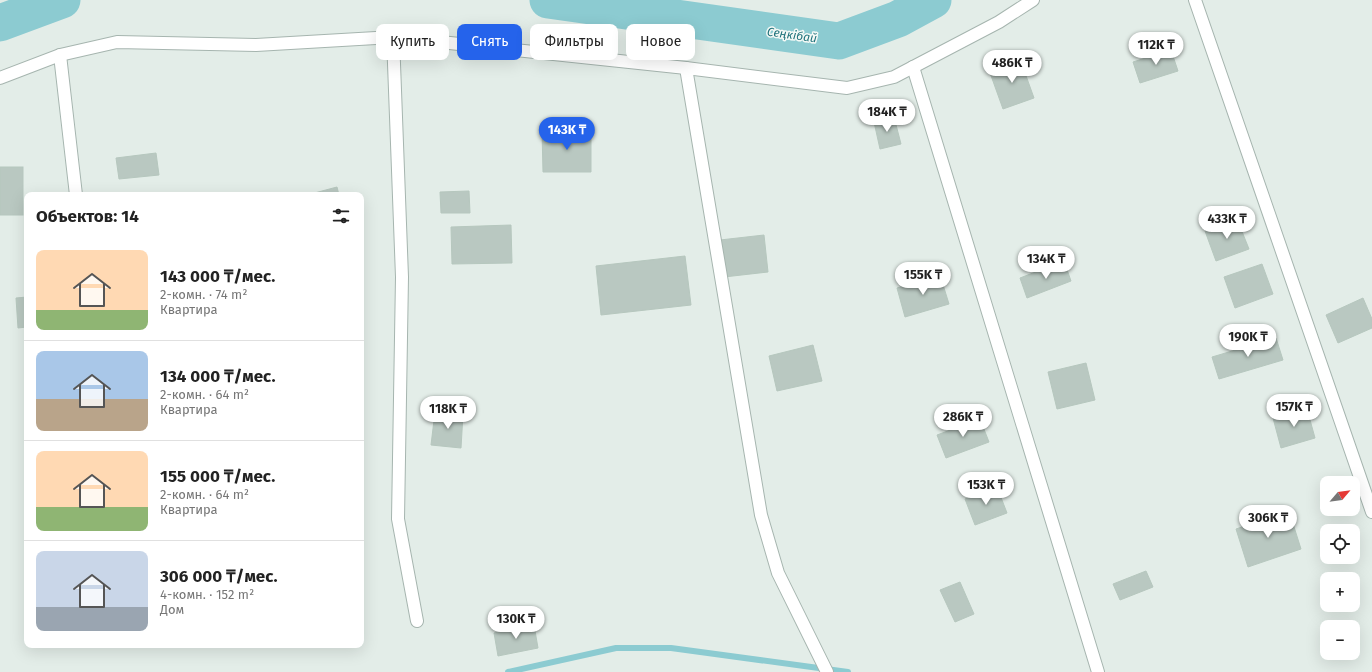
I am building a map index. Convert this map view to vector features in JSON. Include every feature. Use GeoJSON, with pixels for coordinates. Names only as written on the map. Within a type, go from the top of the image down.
{"type":"FeatureCollection","features":[{"type":"Feature","properties":{"kind":"street"},"geometry":{"type":"LineString","coordinates":[[449,43],[686,68],[847,88],[894,77],[999,22],[1033,0]]}},
{"type":"Feature","properties":{"kind":"street"},"geometry":{"type":"LineString","coordinates":[[1195,0],[1372,512]]}},
{"type":"Feature","properties":{"kind":"street"},"geometry":{"type":"LineString","coordinates":[[0,78],[60,55],[117,42],[256,45],[376,38]]}},
{"type":"Feature","properties":{"kind":"street"},"geometry":{"type":"LineString","coordinates":[[60,55],[76,192]]}},
{"type":"Feature","properties":{"kind":"street"},"geometry":{"type":"LineString","coordinates":[[394,60],[402,277],[398,519],[417,621]]}},
{"type":"Feature","properties":{"kind":"street"},"geometry":{"type":"LineString","coordinates":[[913,67],[1098,672]]}},
{"type":"Feature","properties":{"kind":"street"},"geometry":{"type":"LineString","coordinates":[[686,68],[761,515],[778,573],[827,672]]}},
{"type":"Feature","properties":{"kind":"building"},"geometry":{"type":"Polygon","coordinates":[[[1171,50],[1178,71],[1140,83],[1133,62],[1171,50]]]}},
{"type":"Feature","properties":{"kind":"building"},"geometry":{"type":"Polygon","coordinates":[[[1020,59],[1034,98],[1003,109],[989,70],[1020,59]]]}},
{"type":"Feature","properties":{"kind":"building"},"geometry":{"type":"Polygon","coordinates":[[[894,117],[901,144],[880,149],[874,122],[894,117]]]}},
{"type":"Feature","properties":{"kind":"building"},"geometry":{"type":"Polygon","coordinates":[[[542,131],[591,131],[591,172],[543,172],[542,131]]]}},
{"type":"Feature","properties":{"kind":"building"},"geometry":{"type":"Polygon","coordinates":[[[156,153],[159,175],[119,179],[116,158],[156,153]]]}},
{"type":"Feature","properties":{"kind":"building"},"geometry":{"type":"Polygon","coordinates":[[[0,167],[23,167],[23,215],[0,215],[0,167]]]}},
{"type":"Feature","properties":{"kind":"building"},"geometry":{"type":"Polygon","coordinates":[[[337,187],[338,192],[318,192],[337,187]]]}},
{"type":"Feature","properties":{"kind":"building"},"geometry":{"type":"Polygon","coordinates":[[[469,191],[470,213],[441,213],[440,192],[469,191]]]}},
{"type":"Feature","properties":{"kind":"building"},"geometry":{"type":"Polygon","coordinates":[[[1237,219],[1249,249],[1216,261],[1205,231],[1237,219]]]}},
{"type":"Feature","properties":{"kind":"building"},"geometry":{"type":"Polygon","coordinates":[[[511,225],[512,263],[452,264],[451,227],[511,225]]]}},
{"type":"Feature","properties":{"kind":"building"},"geometry":{"type":"Polygon","coordinates":[[[764,235],[768,272],[724,277],[720,240],[764,235]]]}},
{"type":"Feature","properties":{"kind":"building"},"geometry":{"type":"Polygon","coordinates":[[[685,256],[691,305],[601,315],[596,266],[685,256]]]}},
{"type":"Feature","properties":{"kind":"building"},"geometry":{"type":"Polygon","coordinates":[[[1064,261],[1071,281],[1027,298],[1020,278],[1064,261]]]}},
{"type":"Feature","properties":{"kind":"building"},"geometry":{"type":"Polygon","coordinates":[[[1262,264],[1273,294],[1235,308],[1224,277],[1262,264]]]}},
{"type":"Feature","properties":{"kind":"building"},"geometry":{"type":"Polygon","coordinates":[[[940,275],[949,304],[905,317],[897,288],[940,275]]]}},
{"type":"Feature","properties":{"kind":"building"},"geometry":{"type":"Polygon","coordinates":[[[24,297],[24,327],[18,328],[16,298],[24,297]]]}},
{"type":"Feature","properties":{"kind":"building"},"geometry":{"type":"Polygon","coordinates":[[[1363,298],[1372,319],[1372,328],[1338,343],[1326,315],[1363,298]]]}},
{"type":"Feature","properties":{"kind":"building"},"geometry":{"type":"Polygon","coordinates":[[[1276,338],[1283,360],[1219,379],[1212,357],[1276,338]]]}},
{"type":"Feature","properties":{"kind":"building"},"geometry":{"type":"Polygon","coordinates":[[[813,345],[822,381],[777,391],[769,356],[813,345]]]}},
{"type":"Feature","properties":{"kind":"building"},"geometry":{"type":"Polygon","coordinates":[[[1086,363],[1095,400],[1057,409],[1048,372],[1086,363]]]}},
{"type":"Feature","properties":{"kind":"building"},"geometry":{"type":"Polygon","coordinates":[[[1307,409],[1315,438],[1281,448],[1273,418],[1307,409]]]}},
{"type":"Feature","properties":{"kind":"building"},"geometry":{"type":"Polygon","coordinates":[[[435,412],[463,414],[461,448],[431,445],[435,412]]]}},
{"type":"Feature","properties":{"kind":"building"},"geometry":{"type":"Polygon","coordinates":[[[980,419],[989,442],[946,458],[937,435],[980,419]]]}},
{"type":"Feature","properties":{"kind":"building"},"geometry":{"type":"Polygon","coordinates":[[[997,487],[1007,513],[975,525],[965,499],[997,487]]]}},
{"type":"Feature","properties":{"kind":"building"},"geometry":{"type":"Polygon","coordinates":[[[1289,511],[1301,549],[1248,567],[1236,529],[1289,511]]]}},
{"type":"Feature","properties":{"kind":"building"},"geometry":{"type":"Polygon","coordinates":[[[1146,571],[1153,587],[1120,600],[1113,584],[1146,571]]]}},
{"type":"Feature","properties":{"kind":"building"},"geometry":{"type":"Polygon","coordinates":[[[960,582],[974,614],[955,622],[940,590],[960,582]]]}},
{"type":"Feature","properties":{"kind":"building"},"geometry":{"type":"Polygon","coordinates":[[[534,625],[538,648],[498,656],[494,633],[534,625]]]}},
{"type":"Feature","properties":{"kind":"waterway","name":"Сеңкібай"},"geometry":{"type":"LineString","coordinates":[[0,23],[62,0]]}},
{"type":"Feature","properties":{"kind":"waterway","name":"Сеңкібай"},"geometry":{"type":"LineString","coordinates":[[548,0],[839,41],[898,19],[933,0]]}},
{"type":"Feature","properties":{"kind":"waterway"},"geometry":{"type":"LineString","coordinates":[[508,672],[616,648],[671,648],[848,672]]}}]}
